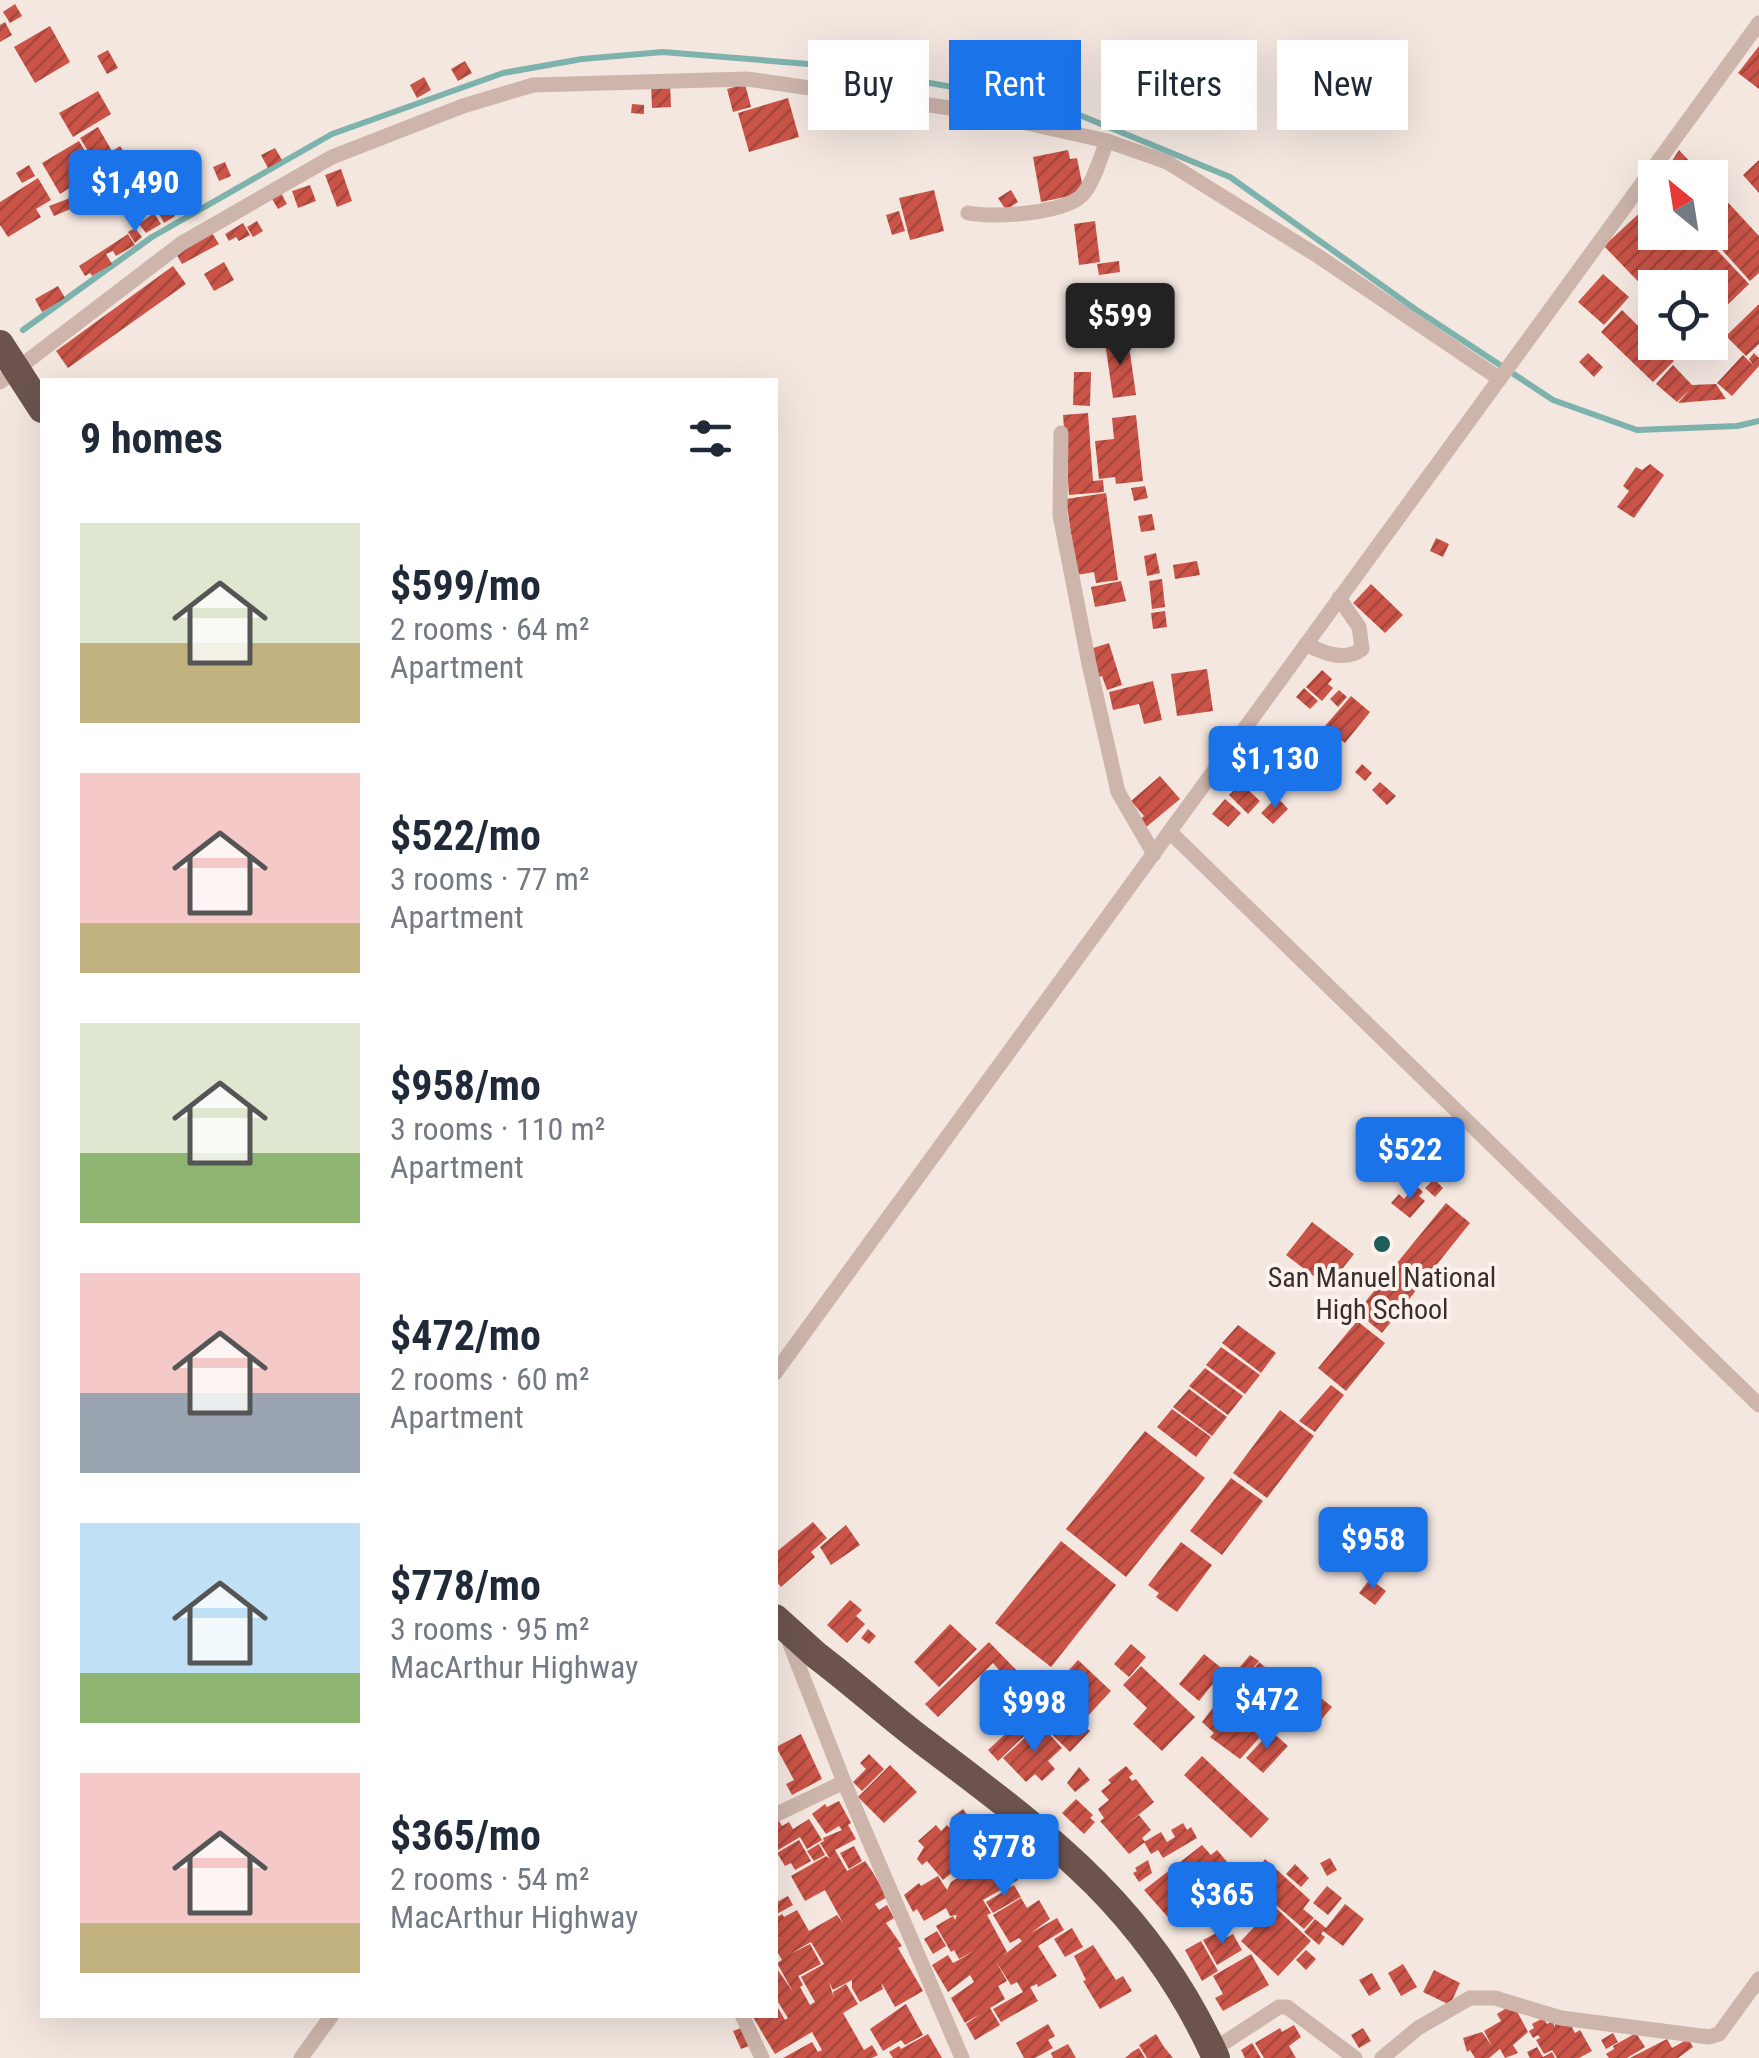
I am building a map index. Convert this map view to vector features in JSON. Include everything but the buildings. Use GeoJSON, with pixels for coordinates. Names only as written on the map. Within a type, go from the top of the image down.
{"type":"FeatureCollection","features":[{"type":"Feature","properties":{"kind":"highway"},"geometry":{"type":"LineString","coordinates":[[0,344],[9,376],[40,407]]}},
{"type":"Feature","properties":{"kind":"highway"},"geometry":{"type":"LineString","coordinates":[[779,1622],[1090,1874],[1159,1955],[1197,2016],[1214,2054]]}},
{"type":"Feature","properties":{"kind":"street"},"geometry":{"type":"LineString","coordinates":[[778,1369],[1759,23]]}},
{"type":"Feature","properties":{"kind":"street"},"geometry":{"type":"LineString","coordinates":[[9,376],[182,243],[332,157],[463,106],[532,85],[747,79],[978,112],[1106,142],[1186,172],[1502,376]]}},
{"type":"Feature","properties":{"kind":"street"},"geometry":{"type":"LineString","coordinates":[[968,212],[988,216],[1025,214],[1075,202],[1087,188],[1106,142]]}},
{"type":"Feature","properties":{"kind":"street"},"geometry":{"type":"LineString","coordinates":[[1060,432],[1060,515],[1093,682],[1118,792],[1154,854]]}},
{"type":"Feature","properties":{"kind":"street"},"geometry":{"type":"LineString","coordinates":[[1306,644],[1324,653],[1355,654],[1362,649],[1359,626],[1339,598]]}},
{"type":"Feature","properties":{"kind":"street"},"geometry":{"type":"LineString","coordinates":[[1170,832],[1759,1405]]}},
{"type":"Feature","properties":{"kind":"street"},"geometry":{"type":"LineString","coordinates":[[779,1622],[962,2058]]}},
{"type":"Feature","properties":{"kind":"street"},"geometry":{"type":"LineString","coordinates":[[778,1813],[844,1782]]}},
{"type":"Feature","properties":{"kind":"street"},"geometry":{"type":"LineString","coordinates":[[1382,2058],[1418,2028],[1470,1998],[1495,1998],[1561,2018],[1710,2037],[1718,2034],[1759,1979]]}},
{"type":"Feature","properties":{"kind":"street"},"geometry":{"type":"LineString","coordinates":[[1214,2054],[1279,2006],[1287,2007],[1355,2058]]}},
{"type":"Feature","properties":{"kind":"street"},"geometry":{"type":"LineString","coordinates":[[301,2058],[330,2018]]}},
{"type":"Feature","properties":{"kind":"street"},"geometry":{"type":"LineString","coordinates":[[743,2018],[762,2058]]}},
{"type":"Feature","properties":{"kind":"waterway"},"geometry":{"type":"LineString","coordinates":[[23,330],[152,237],[332,134],[503,73],[582,59],[663,52],[833,66],[1055,105],[1230,177],[1415,309],[1553,400],[1637,430],[1737,426],[1759,421]]}},
{"type":"Feature","properties":{"kind":"place","name":"San Manuel National High School"},"geometry":{"type":"Point","coordinates":[1382,1244]}}]}
